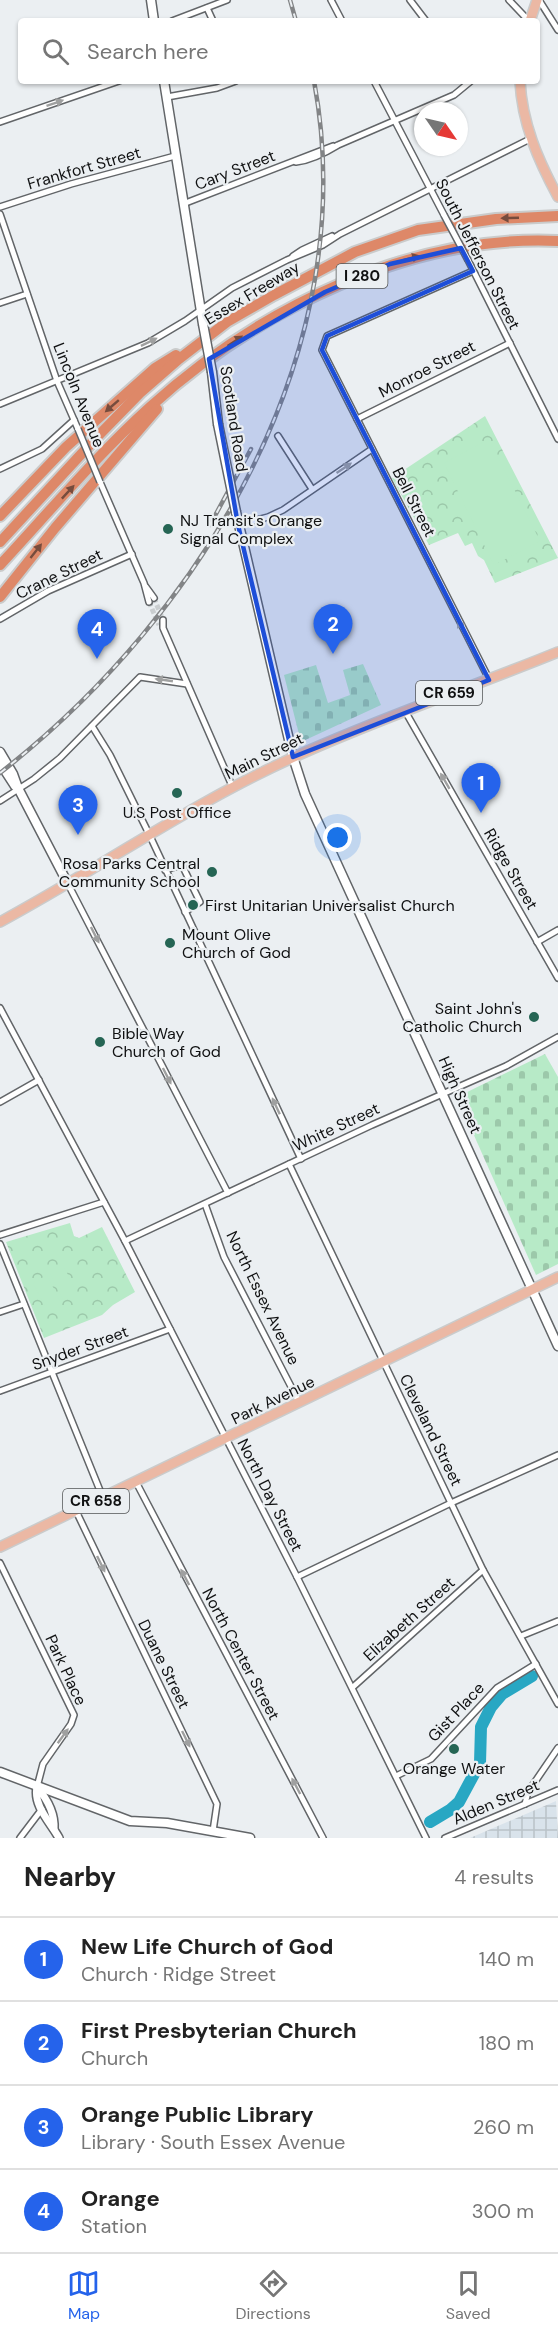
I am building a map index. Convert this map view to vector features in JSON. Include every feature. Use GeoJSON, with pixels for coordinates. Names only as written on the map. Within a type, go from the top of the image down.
{"type":"FeatureCollection","features":[{"type":"Feature","properties":{"kind":"highway","name":"Essex Freeway"},"geometry":{"type":"LineString","coordinates":[[0,542],[98,435],[140,393],[227,322],[355,252],[418,230],[496,219],[558,216]]}},
{"type":"Feature","properties":{"kind":"highway","name":"Essex Freeway"},"geometry":{"type":"LineString","coordinates":[[0,565],[125,431],[188,375],[247,333],[285,312],[390,264],[440,250],[525,240],[558,241]]}},
{"type":"Feature","properties":{"kind":"highway"},"geometry":{"type":"LineString","coordinates":[[0,516],[66,447],[155,368],[227,322]]}},
{"type":"Feature","properties":{"kind":"highway"},"geometry":{"type":"LineString","coordinates":[[0,597],[77,501],[188,375]]}},
{"type":"Feature","properties":{"kind":"main road"},"geometry":{"type":"LineString","coordinates":[[151,0],[154,18]]}},
{"type":"Feature","properties":{"kind":"main road"},"geometry":{"type":"LineString","coordinates":[[530,18],[538,0]]}},
{"type":"Feature","properties":{"kind":"main road","name":"Scotland Road"},"geometry":{"type":"LineString","coordinates":[[165,84],[212,372],[218,424],[238,525],[293,758]]}},
{"type":"Feature","properties":{"kind":"main road"},"geometry":{"type":"LineString","coordinates":[[520,84],[530,139],[558,197]]}},
{"type":"Feature","properties":{"kind":"main road","name":"Main Street"},"geometry":{"type":"LineString","coordinates":[[0,922],[233,788],[293,758],[405,711],[558,652]]}},
{"type":"Feature","properties":{"kind":"main road"},"geometry":{"type":"LineString","coordinates":[[0,752],[68,884]]}},
{"type":"Feature","properties":{"kind":"main road","name":"High Street"},"geometry":{"type":"LineString","coordinates":[[293,758],[305,794],[558,1346]]}},
{"type":"Feature","properties":{"kind":"main road"},"geometry":{"type":"LineString","coordinates":[[0,763],[18,788]]}},
{"type":"Feature","properties":{"kind":"main road","name":"Park Avenue"},"geometry":{"type":"LineString","coordinates":[[0,1547],[558,1277]]}},
{"type":"Feature","properties":{"kind":"main road"},"geometry":{"type":"LineString","coordinates":[[0,1772],[130,1821],[167,1823],[250,1838]]}},
{"type":"Feature","properties":{"kind":"street"},"geometry":{"type":"LineString","coordinates":[[180,18],[227,0]]}},
{"type":"Feature","properties":{"kind":"street"},"geometry":{"type":"LineString","coordinates":[[331,0],[340,18]]}},
{"type":"Feature","properties":{"kind":"street"},"geometry":{"type":"LineString","coordinates":[[410,0],[424,18]]}},
{"type":"Feature","properties":{"kind":"street"},"geometry":{"type":"LineString","coordinates":[[509,0],[526,18]]}},
{"type":"Feature","properties":{"kind":"street"},"geometry":{"type":"LineString","coordinates":[[538,0],[558,30]]}},
{"type":"Feature","properties":{"kind":"street"},"geometry":{"type":"LineString","coordinates":[[207,8],[212,18]]}},
{"type":"Feature","properties":{"kind":"street"},"geometry":{"type":"LineString","coordinates":[[0,122],[110,84]]}},
{"type":"Feature","properties":{"kind":"street"},"geometry":{"type":"LineString","coordinates":[[167,98],[228,84]]}},
{"type":"Feature","properties":{"kind":"street","name":"South Jefferson Street"},"geometry":{"type":"LineString","coordinates":[[376,84],[558,439]]}},
{"type":"Feature","properties":{"kind":"street","name":"Cary Street"},"geometry":{"type":"LineString","coordinates":[[183,204],[296,162],[325,148],[338,145],[395,121],[454,95],[466,84]]}},
{"type":"Feature","properties":{"kind":"street"},"geometry":{"type":"LineString","coordinates":[[0,404],[148,344],[232,288],[323,245],[340,234],[530,139]]}},
{"type":"Feature","properties":{"kind":"street","name":"Frankfort Street"},"geometry":{"type":"LineString","coordinates":[[0,207],[71,184],[175,156]]}},
{"type":"Feature","properties":{"kind":"street","name":"Lincoln Avenue"},"geometry":{"type":"LineString","coordinates":[[0,214],[57,381],[151,600]]}},
{"type":"Feature","properties":{"kind":"street","name":"Bell Street"},"geometry":{"type":"LineString","coordinates":[[473,271],[327,336],[321,350],[489,680]]}},
{"type":"Feature","properties":{"kind":"street"},"geometry":{"type":"LineString","coordinates":[[0,303],[27,294]]}},
{"type":"Feature","properties":{"kind":"street","name":"Monroe Street"},"geometry":{"type":"LineString","coordinates":[[357,419],[510,343]]}},
{"type":"Feature","properties":{"kind":"street"},"geometry":{"type":"LineString","coordinates":[[0,469],[42,449],[74,420]]}},
{"type":"Feature","properties":{"kind":"street"},"geometry":{"type":"LineString","coordinates":[[278,436],[312,489]]}},
{"type":"Feature","properties":{"kind":"street"},"geometry":{"type":"LineString","coordinates":[[238,525],[275,513],[372,449]]}},
{"type":"Feature","properties":{"kind":"street","name":"Crane Street"},"geometry":{"type":"LineString","coordinates":[[0,620],[48,591],[132,555]]}},
{"type":"Feature","properties":{"kind":"street"},"geometry":{"type":"LineString","coordinates":[[162,624],[233,788]]}},
{"type":"Feature","properties":{"kind":"street"},"geometry":{"type":"LineString","coordinates":[[0,801],[34,779],[60,758],[140,677],[187,684]]}},
{"type":"Feature","properties":{"kind":"street","name":"Ridge Street"},"geometry":{"type":"LineString","coordinates":[[405,711],[558,978]]}},
{"type":"Feature","properties":{"kind":"street"},"geometry":{"type":"LineString","coordinates":[[92,726],[110,755],[150,836],[301,1158]]}},
{"type":"Feature","properties":{"kind":"street"},"geometry":{"type":"LineString","coordinates":[[165,870],[182,865],[200,902],[185,912]]}},
{"type":"Feature","properties":{"kind":"street"},"geometry":{"type":"LineString","coordinates":[[68,884],[228,1193]]}},
{"type":"Feature","properties":{"kind":"street"},"geometry":{"type":"LineString","coordinates":[[537,942],[558,930]]}},
{"type":"Feature","properties":{"kind":"street","name":"North Day Street"},"geometry":{"type":"LineString","coordinates":[[0,1008],[125,1241],[353,1687],[426,1838]]}},
{"type":"Feature","properties":{"kind":"street","name":"White Street"},"geometry":{"type":"LineString","coordinates":[[125,1241],[442,1093],[506,1066],[558,1037]]}},
{"type":"Feature","properties":{"kind":"street"},"geometry":{"type":"LineString","coordinates":[[0,1102],[39,1080]]}},
{"type":"Feature","properties":{"kind":"street","name":"Cleveland Street"},"geometry":{"type":"LineString","coordinates":[[289,1164],[483,1570],[558,1704]]}},
{"type":"Feature","properties":{"kind":"street"},"geometry":{"type":"LineString","coordinates":[[0,1235],[104,1202]]}},
{"type":"Feature","properties":{"kind":"street","name":"North Essex Avenue"},"geometry":{"type":"LineString","coordinates":[[205,1204],[224,1257],[300,1403]]}},
{"type":"Feature","properties":{"kind":"street"},"geometry":{"type":"LineString","coordinates":[[0,1244],[103,1498]]}},
{"type":"Feature","properties":{"kind":"street"},"geometry":{"type":"LineString","coordinates":[[0,1312],[24,1304]]}},
{"type":"Feature","properties":{"kind":"street","name":"Snyder Street"},"geometry":{"type":"LineString","coordinates":[[0,1391],[170,1329]]}},
{"type":"Feature","properties":{"kind":"street"},"geometry":{"type":"LineString","coordinates":[[297,1577],[451,1503],[558,1455]]}},
{"type":"Feature","properties":{"kind":"street","name":"North Center Street"},"geometry":{"type":"LineString","coordinates":[[136,1482],[323,1838]]}},
{"type":"Feature","properties":{"kind":"street","name":"Duane Street"},"geometry":{"type":"LineString","coordinates":[[76,1511],[217,1804],[213,1831]]}},
{"type":"Feature","properties":{"kind":"street","name":"Park Place"},"geometry":{"type":"LineString","coordinates":[[0,1563],[74,1715],[71,1724],[43,1764],[37,1787]]}},
{"type":"Feature","properties":{"kind":"street","name":"Elizabeth Street"},"geometry":{"type":"LineString","coordinates":[[353,1687],[483,1570]]}},
{"type":"Feature","properties":{"kind":"street"},"geometry":{"type":"LineString","coordinates":[[520,1636],[558,1621]]}},
{"type":"Feature","properties":{"kind":"street","name":"Gist Place"},"geometry":{"type":"LineString","coordinates":[[396,1776],[431,1759],[497,1688],[536,1664]]}},
{"type":"Feature","properties":{"kind":"street"},"geometry":{"type":"LineString","coordinates":[[525,1803],[528,1792],[558,1748]]}},
{"type":"Feature","properties":{"kind":"street"},"geometry":{"type":"LineString","coordinates":[[37,1787],[35,1796],[49,1825],[59,1838]]}},
{"type":"Feature","properties":{"kind":"street"},"geometry":{"type":"LineString","coordinates":[[37,1787],[44,1796],[55,1820],[54,1829]]}},
{"type":"Feature","properties":{"kind":"street","name":"Alden Street"},"geometry":{"type":"LineString","coordinates":[[445,1838],[558,1790]]}},
{"type":"Feature","properties":{"kind":"street"},"geometry":{"type":"LineString","coordinates":[[20,1838],[42,1809]]}},
{"type":"Feature","properties":{"kind":"highlighted area"},"geometry":{"type":"Polygon","coordinates":[[[461,248],[473,271],[327,336],[322,350],[489,680],[293,757],[238,525],[209,359],[325,292],[390,264],[461,248]]]}},
{"type":"Feature","properties":{"kind":"shaded area"},"geometry":{"type":"Polygon","coordinates":[[[556,1801],[558,1838],[470,1838],[556,1801]]]}},
{"type":"Feature","properties":{"kind":"green space"},"geometry":{"type":"Polygon","coordinates":[[[485,416],[558,558],[495,583],[484,560],[478,556],[472,543],[465,546],[458,533],[429,545],[392,478],[485,416]]]}},
{"type":"Feature","properties":{"kind":"green space"},"geometry":{"type":"Polygon","coordinates":[[[489,439],[540,541],[494,565],[444,463],[489,439]]]}},
{"type":"Feature","properties":{"kind":"green space"},"geometry":{"type":"Polygon","coordinates":[[[363,664],[381,705],[301,742],[284,675],[316,665],[328,703],[350,695],[343,670],[363,664]]]}},
{"type":"Feature","properties":{"kind":"green space"},"geometry":{"type":"Polygon","coordinates":[[[545,1054],[558,1077],[558,1264],[536,1275],[457,1097],[545,1054]]]}},
{"type":"Feature","properties":{"kind":"green space"},"geometry":{"type":"Polygon","coordinates":[[[70,1223],[74,1236],[79,1238],[102,1227],[135,1292],[113,1305],[102,1315],[44,1338],[6,1242],[70,1223]]]}},
{"type":"Feature","properties":{"kind":"green space"},"geometry":{"type":"Polygon","coordinates":[[[64,1267],[77,1293],[63,1300],[50,1274],[64,1267]]]}},
{"type":"Feature","properties":{"kind":"green space"},"geometry":{"type":"Polygon","coordinates":[[[47,1275],[60,1301],[46,1308],[33,1283],[47,1275]]]}},
{"type":"Feature","properties":{"kind":"waterway"},"geometry":{"type":"LineString","coordinates":[[430,1822],[459,1802],[480,1763],[481,1727],[491,1707],[502,1694],[532,1676]]}},
{"type":"Feature","properties":{"kind":"tunnel"},"geometry":{"type":"LineString","coordinates":[[154,598],[163,620]]}},
{"type":"Feature","properties":{"kind":"tunnel"},"geometry":{"type":"LineString","coordinates":[[149,602],[159,625]]}},
{"type":"Feature","properties":{"kind":"railway"},"geometry":{"type":"LineString","coordinates":[[290,0],[295,18]]}},
{"type":"Feature","properties":{"kind":"railway"},"geometry":{"type":"LineString","coordinates":[[0,773],[74,708],[143,635],[203,554],[253,467],[291,375],[315,279],[323,181],[314,84]]}},
{"type":"Feature","properties":{"kind":"railway"},"geometry":{"type":"LineString","coordinates":[[210,525],[251,449]]}},
{"type":"Feature","properties":{"kind":"place","name":"NJ Transit's Orange Signal Complex"},"geometry":{"type":"Point","coordinates":[168,529]}},
{"type":"Feature","properties":{"kind":"place","name":"First Presbyterian Church"},"geometry":{"type":"Point","coordinates":[333,654]}},
{"type":"Feature","properties":{"kind":"place","name":"Orange"},"geometry":{"type":"Point","coordinates":[97,659]}},
{"type":"Feature","properties":{"kind":"place","name":"U.S Post Office"},"geometry":{"type":"Point","coordinates":[177,793]}},
{"type":"Feature","properties":{"kind":"place","name":"New Life Church of God"},"geometry":{"type":"Point","coordinates":[481,813]}},
{"type":"Feature","properties":{"kind":"place","name":"Orange Public Library"},"geometry":{"type":"Point","coordinates":[78,835]}},
{"type":"Feature","properties":{"kind":"place","name":"Rosa Parks Central Community School"},"geometry":{"type":"Point","coordinates":[212,872]}},
{"type":"Feature","properties":{"kind":"place","name":"First Unitarian Universalist Church"},"geometry":{"type":"Point","coordinates":[193,905]}},
{"type":"Feature","properties":{"kind":"place","name":"Mount Olive Church of God"},"geometry":{"type":"Point","coordinates":[170,943]}},
{"type":"Feature","properties":{"kind":"place","name":"Saint John's Catholic Church"},"geometry":{"type":"Point","coordinates":[534,1017]}},
{"type":"Feature","properties":{"kind":"place","name":"Bible Way Church of God"},"geometry":{"type":"Point","coordinates":[100,1042]}},
{"type":"Feature","properties":{"kind":"place","name":"Orange Water"},"geometry":{"type":"Point","coordinates":[454,1749]}}]}
